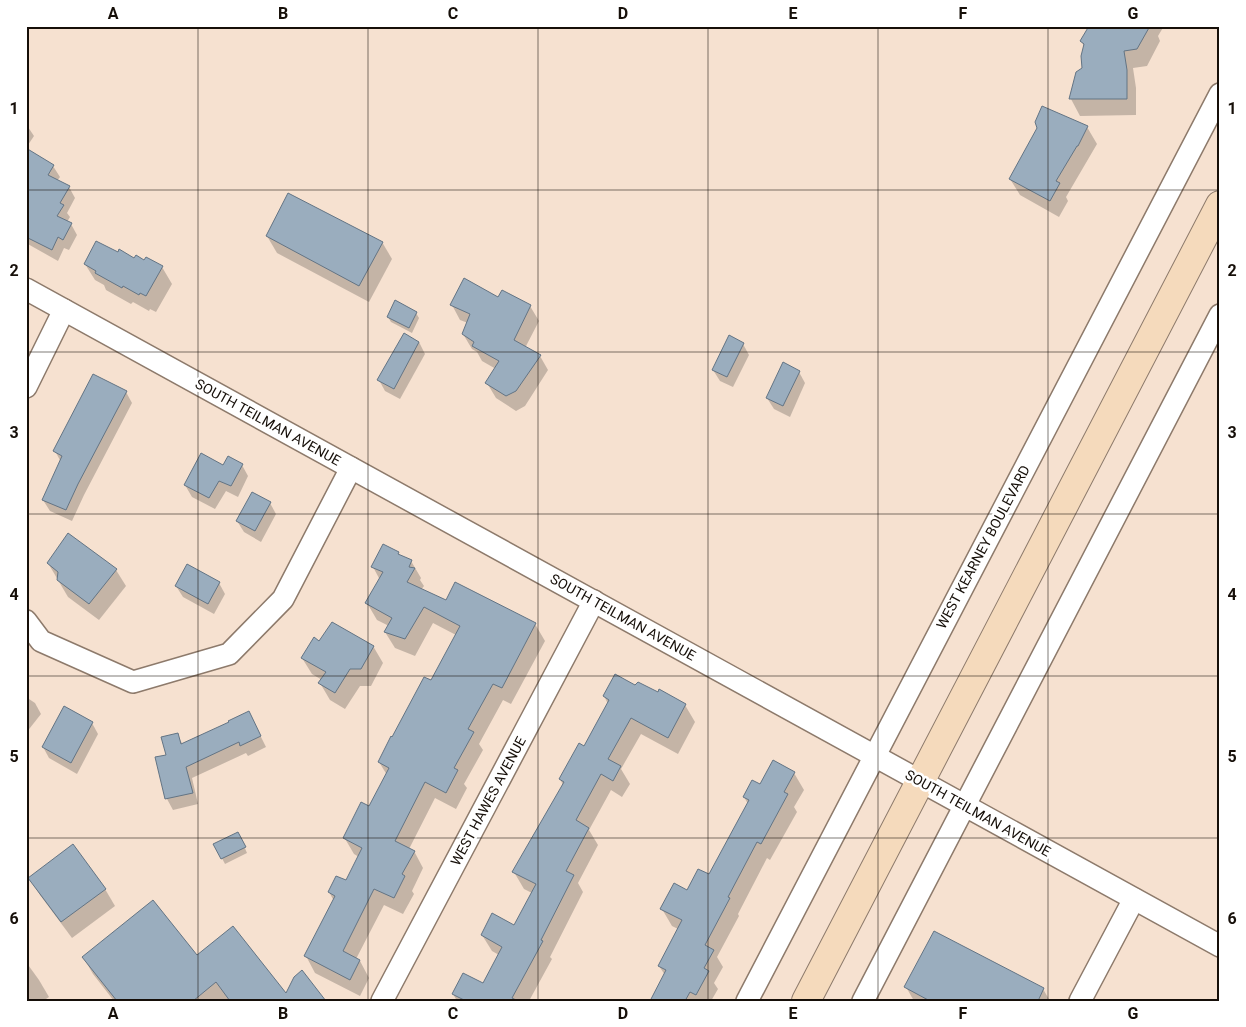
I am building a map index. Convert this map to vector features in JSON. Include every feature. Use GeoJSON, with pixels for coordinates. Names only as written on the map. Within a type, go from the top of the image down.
{"type":"FeatureCollection","features":[{"type":"Feature","properties":{"kind":"main road"},"geometry":{"type":"LineString","coordinates":[[806,1001],[1220,205]]}},
{"type":"Feature","properties":{"kind":"street","name":"WEST KEARNEY BOULEVARD"},"geometry":{"type":"LineString","coordinates":[[747,1001],[1220,94]]}},
{"type":"Feature","properties":{"kind":"street","name":"SOUTH TEILMAN AVENUE"},"geometry":{"type":"LineString","coordinates":[[26,289],[1220,946]]}},
{"type":"Feature","properties":{"kind":"street"},"geometry":{"type":"LineString","coordinates":[[26,387],[64,310]]}},
{"type":"Feature","properties":{"kind":"street"},"geometry":{"type":"LineString","coordinates":[[863,1001],[1220,315]]}},
{"type":"Feature","properties":{"kind":"street"},"geometry":{"type":"LineString","coordinates":[[26,621],[41,641],[133,682],[229,654],[283,599],[350,468]]}},
{"type":"Feature","properties":{"kind":"street","name":"WEST HAWES AVENUE"},"geometry":{"type":"LineString","coordinates":[[382,1001],[594,601]]}},
{"type":"Feature","properties":{"kind":"street"},"geometry":{"type":"LineString","coordinates":[[1080,1001],[1134,899]]}},
{"type":"Feature","properties":{"kind":"building"},"geometry":{"type":"Polygon","coordinates":[[[1089,26],[1150,26],[1137,49],[1124,51],[1127,70],[1127,99],[1069,99],[1076,72],[1082,68],[1081,56],[1084,44],[1080,41],[1089,26]]]}},
{"type":"Feature","properties":{"kind":"building"},"geometry":{"type":"Polygon","coordinates":[[[1042,106],[1088,126],[1056,181],[1060,183],[1050,201],[1009,179],[1037,128],[1035,122],[1042,106]]]}},
{"type":"Feature","properties":{"kind":"building"},"geometry":{"type":"Polygon","coordinates":[[[26,148],[54,165],[48,175],[70,186],[60,203],[64,205],[57,216],[72,223],[63,240],[58,237],[52,250],[26,237],[26,148]]]}},
{"type":"Feature","properties":{"kind":"building"},"geometry":{"type":"Polygon","coordinates":[[[288,193],[383,242],[359,286],[266,236],[288,193]]]}},
{"type":"Feature","properties":{"kind":"building"},"geometry":{"type":"Polygon","coordinates":[[[96,241],[118,252],[119,249],[134,258],[136,255],[144,260],[146,257],[163,266],[146,296],[140,293],[139,295],[123,286],[122,288],[95,273],[96,271],[84,264],[96,241]]]}},
{"type":"Feature","properties":{"kind":"building"},"geometry":{"type":"Polygon","coordinates":[[[464,278],[498,297],[502,290],[531,305],[514,340],[541,355],[516,391],[506,396],[485,383],[499,361],[472,346],[474,342],[462,334],[470,314],[450,305],[464,278]]]}},
{"type":"Feature","properties":{"kind":"building"},"geometry":{"type":"Polygon","coordinates":[[[395,300],[417,312],[409,328],[387,317],[395,300]]]}},
{"type":"Feature","properties":{"kind":"building"},"geometry":{"type":"Polygon","coordinates":[[[404,333],[419,342],[394,389],[377,380],[404,333]]]}},
{"type":"Feature","properties":{"kind":"building"},"geometry":{"type":"Polygon","coordinates":[[[729,335],[744,343],[727,377],[712,370],[729,335]]]}},
{"type":"Feature","properties":{"kind":"building"},"geometry":{"type":"Polygon","coordinates":[[[783,362],[800,371],[783,406],[766,398],[783,362]]]}},
{"type":"Feature","properties":{"kind":"building"},"geometry":{"type":"Polygon","coordinates":[[[93,374],[127,391],[66,510],[42,500],[62,456],[53,451],[93,374]]]}},
{"type":"Feature","properties":{"kind":"building"},"geometry":{"type":"Polygon","coordinates":[[[201,453],[223,465],[228,456],[243,464],[231,486],[219,481],[209,498],[184,485],[201,453]]]}},
{"type":"Feature","properties":{"kind":"building"},"geometry":{"type":"Polygon","coordinates":[[[252,492],[271,502],[255,531],[236,521],[252,492]]]}},
{"type":"Feature","properties":{"kind":"building"},"geometry":{"type":"Polygon","coordinates":[[[68,533],[117,569],[89,604],[57,580],[58,572],[47,563],[68,533]]]}},
{"type":"Feature","properties":{"kind":"building"},"geometry":{"type":"Polygon","coordinates":[[[383,544],[399,552],[398,554],[412,560],[409,567],[415,568],[407,582],[446,600],[455,582],[536,623],[502,688],[493,684],[468,729],[474,732],[454,768],[458,770],[446,793],[425,782],[395,841],[415,851],[402,874],[405,876],[394,898],[374,889],[343,951],[360,960],[350,980],[304,956],[335,896],[328,892],[336,876],[346,880],[362,848],[343,838],[361,802],[369,806],[389,768],[378,762],[424,677],[431,680],[460,626],[424,607],[405,639],[384,632],[392,618],[365,603],[383,572],[371,567],[383,544]]]}},
{"type":"Feature","properties":{"kind":"building"},"geometry":{"type":"Polygon","coordinates":[[[187,564],[220,582],[208,604],[175,586],[187,564]]]}},
{"type":"Feature","properties":{"kind":"building"},"geometry":{"type":"Polygon","coordinates":[[[332,622],[374,646],[361,669],[350,669],[335,693],[318,683],[326,672],[301,658],[314,637],[319,641],[332,622]]]}},
{"type":"Feature","properties":{"kind":"building"},"geometry":{"type":"Polygon","coordinates":[[[615,674],[635,685],[638,682],[658,692],[659,689],[686,704],[668,738],[631,718],[608,759],[621,766],[613,781],[601,774],[576,820],[589,828],[566,871],[574,875],[541,940],[543,941],[512,998],[518,1001],[466,1001],[452,994],[463,973],[483,983],[502,947],[481,935],[492,913],[514,925],[536,884],[512,872],[564,782],[559,779],[579,743],[584,746],[609,700],[603,696],[615,674]]]}},
{"type":"Feature","properties":{"kind":"building"},"geometry":{"type":"Polygon","coordinates":[[[64,706],[93,722],[71,763],[42,747],[64,706]]]}},
{"type":"Feature","properties":{"kind":"building"},"geometry":{"type":"Polygon","coordinates":[[[249,711],[261,736],[240,746],[239,742],[186,767],[193,793],[165,799],[155,757],[166,755],[161,737],[178,733],[181,744],[249,711]]]}},
{"type":"Feature","properties":{"kind":"building"},"geometry":{"type":"Polygon","coordinates":[[[773,760],[795,772],[784,792],[788,794],[761,844],[757,842],[705,945],[714,950],[704,968],[709,971],[696,995],[690,992],[685,1001],[650,1001],[666,970],[658,966],[682,920],[660,909],[674,883],[687,890],[698,869],[709,874],[749,800],[743,797],[752,780],[760,784],[773,760]]]}},
{"type":"Feature","properties":{"kind":"building"},"geometry":{"type":"Polygon","coordinates":[[[238,832],[246,847],[221,859],[213,844],[238,832]]]}},
{"type":"Feature","properties":{"kind":"building"},"geometry":{"type":"Polygon","coordinates":[[[73,844],[106,889],[61,922],[28,878],[73,844]]]}},
{"type":"Feature","properties":{"kind":"building"},"geometry":{"type":"Polygon","coordinates":[[[153,900],[197,955],[233,926],[286,993],[294,977],[302,970],[326,1001],[230,1001],[216,982],[193,1001],[117,1001],[82,957],[153,900]]]}},
{"type":"Feature","properties":{"kind":"building"},"geometry":{"type":"Polygon","coordinates":[[[934,931],[1044,988],[1038,1001],[930,1001],[904,987],[934,931]]]}}]}
